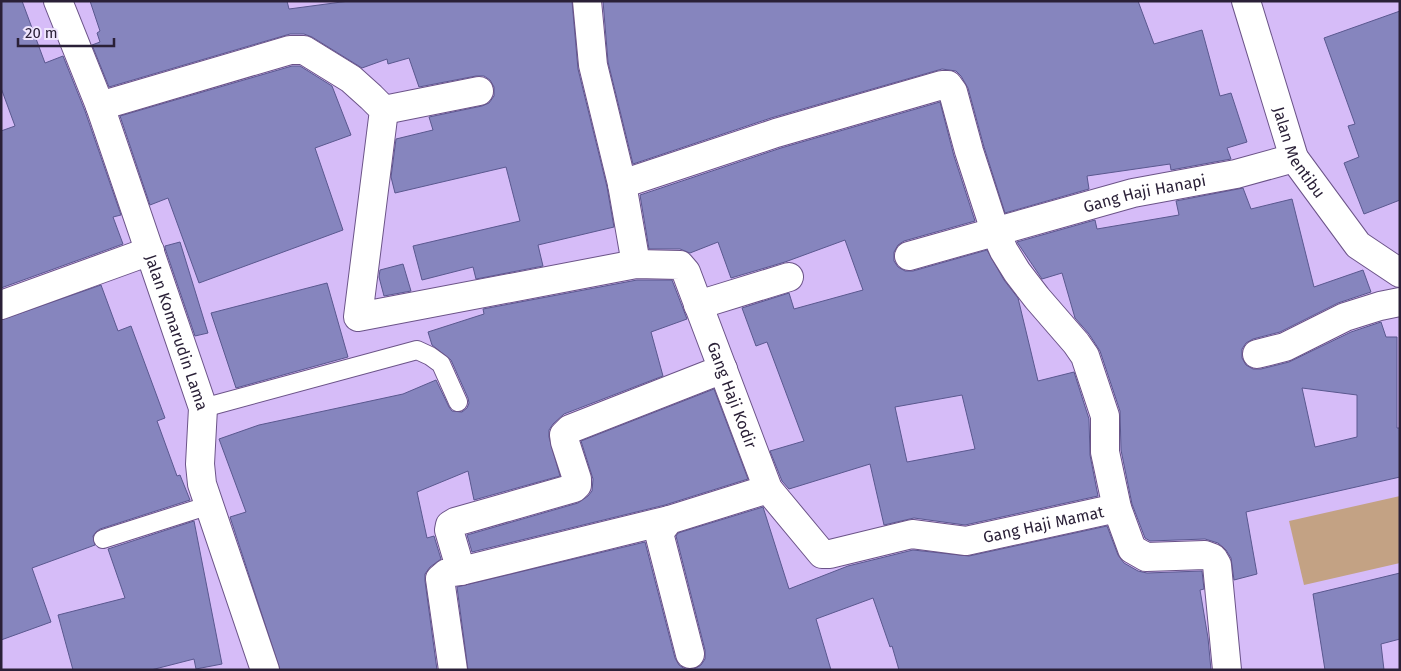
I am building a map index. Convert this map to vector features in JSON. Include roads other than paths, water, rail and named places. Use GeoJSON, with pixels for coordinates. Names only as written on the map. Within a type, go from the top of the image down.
{"type":"FeatureCollection","features":[{"type":"Feature","properties":{"kind":"street","name":"Jalan Komarudin Lama"},"geometry":{"type":"LineString","coordinates":[[58,1],[100,106],[203,408],[200,464],[202,484],[265,670]]}},
{"type":"Feature","properties":{"kind":"street"},"geometry":{"type":"LineString","coordinates":[[384,110],[358,317],[636,264],[622,184],[593,65],[587,1]]}},
{"type":"Feature","properties":{"kind":"street","name":"Jalan Mentibu"},"geometry":{"type":"LineString","coordinates":[[1246,1],[1294,158],[1358,246],[1400,274]]}},
{"type":"Feature","properties":{"kind":"street"},"geometry":{"type":"LineString","coordinates":[[100,106],[290,50],[304,50],[351,79],[384,110]]}},
{"type":"Feature","properties":{"kind":"street"},"geometry":{"type":"LineString","coordinates":[[622,184],[776,134],[942,85],[948,85],[953,92],[968,151],[995,231],[1017,272],[1085,356],[1105,416],[1105,452],[1117,508]]}},
{"type":"Feature","properties":{"kind":"street"},"geometry":{"type":"LineString","coordinates":[[384,110],[479,91]]}},
{"type":"Feature","properties":{"kind":"street","name":"Gang Haji Hanapi"},"geometry":{"type":"LineString","coordinates":[[909,256],[1133,193],[1236,174],[1294,158]]}},
{"type":"Feature","properties":{"kind":"street"},"geometry":{"type":"LineString","coordinates":[[1,305],[150,251]]}},
{"type":"Feature","properties":{"kind":"street","name":"Gang Haji Kodir"},"geometry":{"type":"LineString","coordinates":[[636,264],[680,265],[686,272],[768,489],[822,554]]}},
{"type":"Feature","properties":{"kind":"street"},"geometry":{"type":"LineString","coordinates":[[698,305],[789,277]]}},
{"type":"Feature","properties":{"kind":"street"},"geometry":{"type":"LineString","coordinates":[[1257,354],[1285,347],[1345,317],[1400,302]]}},
{"type":"Feature","properties":{"kind":"street"},"geometry":{"type":"LineString","coordinates":[[460,570],[449,530],[450,525],[574,488],[577,485],[577,479],[564,435],[570,429],[723,369]]}},
{"type":"Feature","properties":{"kind":"street"},"geometry":{"type":"LineString","coordinates":[[453,670],[440,579],[447,573],[670,520],[768,489]]}},
{"type":"Feature","properties":{"kind":"street","name":"Gang Haji Mamat"},"geometry":{"type":"LineString","coordinates":[[822,554],[830,554],[912,534],[966,541],[1117,508],[1132,549],[1146,557],[1205,555],[1213,558],[1217,565],[1227,670]]}},
{"type":"Feature","properties":{"kind":"street"},"geometry":{"type":"LineString","coordinates":[[670,520],[659,533],[690,654]]}},
{"type":"Feature","properties":{"kind":"lane"},"geometry":{"type":"LineString","coordinates":[[203,408],[417,350],[441,364],[458,402]]}},
{"type":"Feature","properties":{"kind":"lane"},"geometry":{"type":"LineString","coordinates":[[103,539],[210,505]]}}]}
